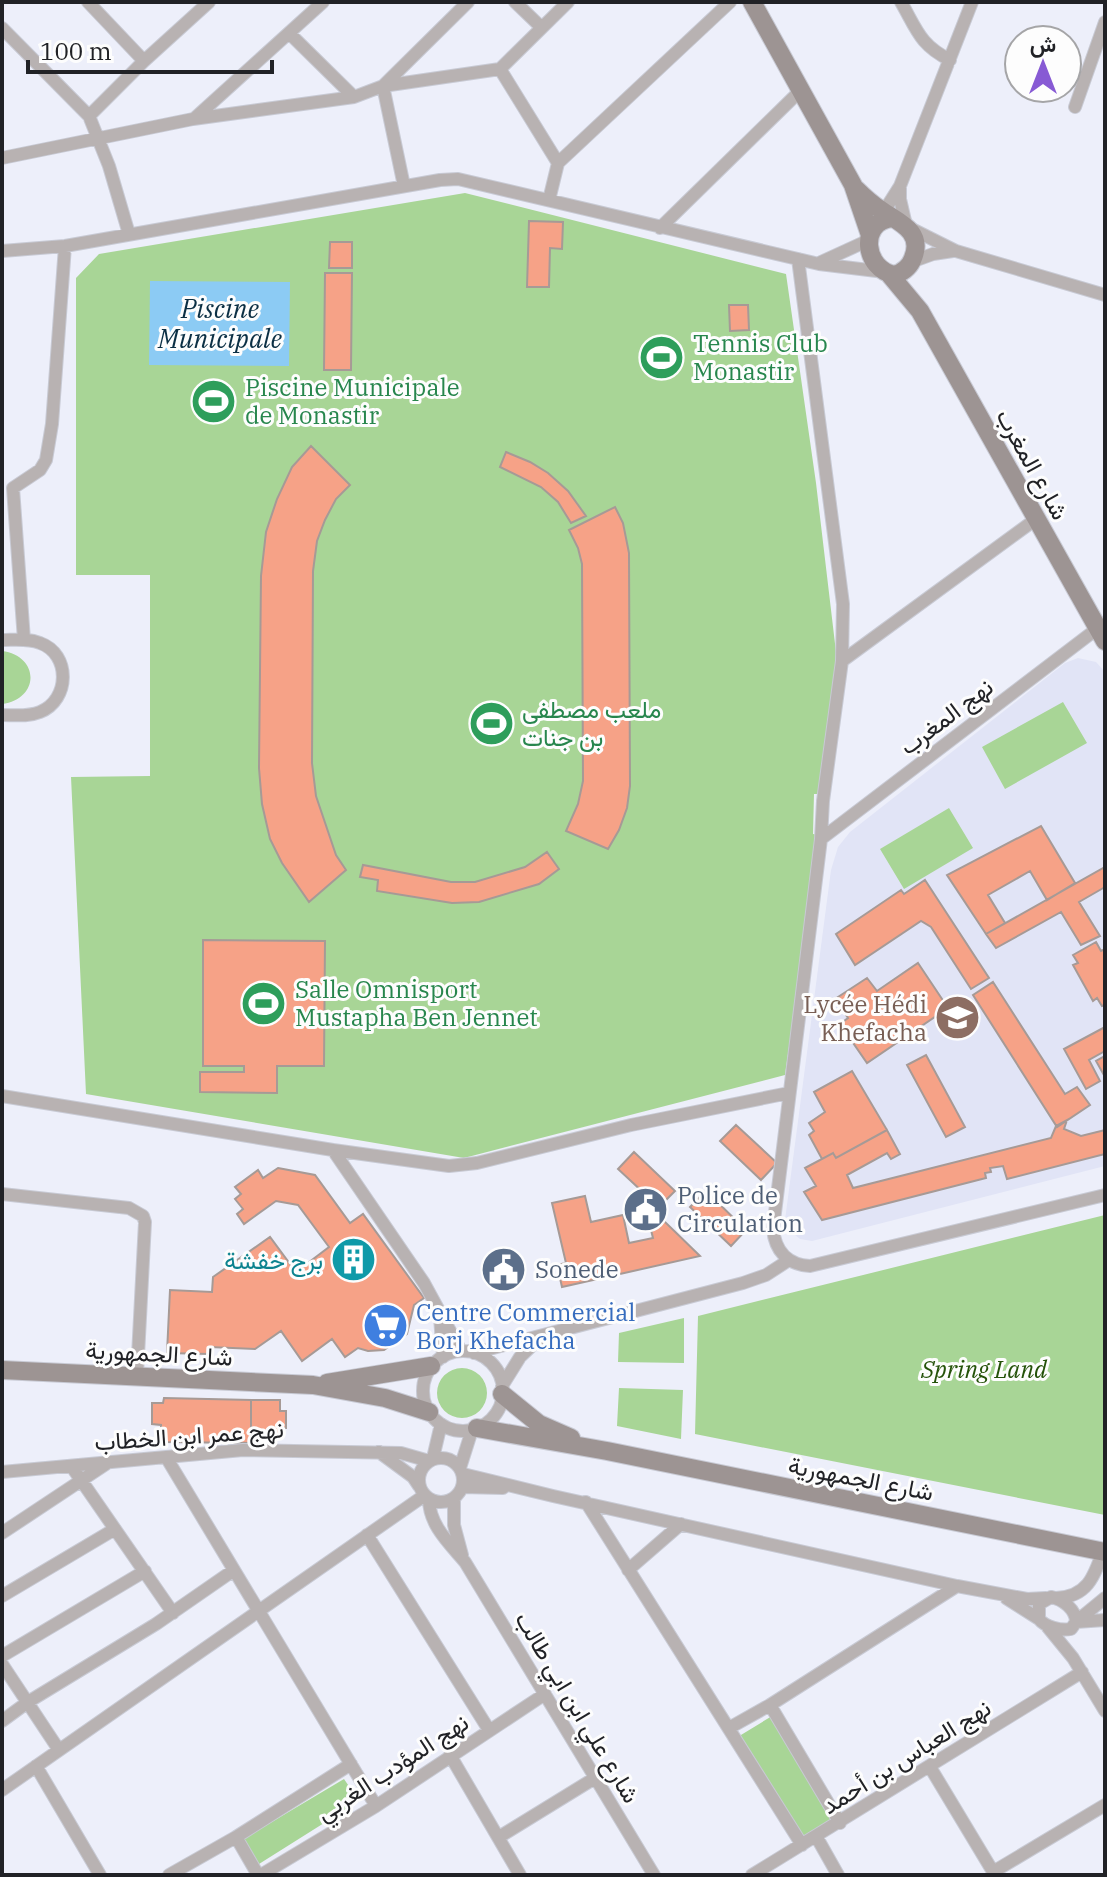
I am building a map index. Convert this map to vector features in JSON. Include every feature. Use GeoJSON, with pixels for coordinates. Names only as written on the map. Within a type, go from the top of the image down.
{"type":"FeatureCollection","features":[{"type":"Feature","properties":{"kind":"main road","name":"شارع المغرب"},"geometry":{"type":"LineString","coordinates":[[752,2],[853,185],[886,226],[915,243],[911,263],[920,311]]}},
{"type":"Feature","properties":{"kind":"main road","name":"شارع المغرب"},"geometry":{"type":"LineString","coordinates":[[853,185],[886,226]]}},
{"type":"Feature","properties":{"kind":"main road","name":"شارع المغرب"},"geometry":{"type":"LineString","coordinates":[[886,226],[871,259],[920,311],[1101,634]]}},
{"type":"Feature","properties":{"kind":"main road"},"geometry":{"type":"LineString","coordinates":[[887,274],[900,273],[911,263]]}},
{"type":"Feature","properties":{"kind":"main road","name":"شارع الجمهورية"},"geometry":{"type":"LineString","coordinates":[[313,1385],[437,1362]]}},
{"type":"Feature","properties":{"kind":"main road","name":"شارع الجمهورية"},"geometry":{"type":"LineString","coordinates":[[2,1370],[313,1385],[385,1398],[435,1418]]}},
{"type":"Feature","properties":{"kind":"main road","name":"شارع الجمهورية"},"geometry":{"type":"LineString","coordinates":[[502,1390],[539,1424],[607,1451]]}},
{"type":"Feature","properties":{"kind":"main road","name":"شارع الجمهورية"},"geometry":{"type":"LineString","coordinates":[[474,1429],[607,1451],[1104,1552]]}},
{"type":"Feature","properties":{"kind":"street"},"geometry":{"type":"LineString","coordinates":[[88,2],[144,61]]}},
{"type":"Feature","properties":{"kind":"street"},"geometry":{"type":"LineString","coordinates":[[89,116],[209,2]]}},
{"type":"Feature","properties":{"kind":"street"},"geometry":{"type":"LineString","coordinates":[[193,119],[323,2]]}},
{"type":"Feature","properties":{"kind":"street"},"geometry":{"type":"LineString","coordinates":[[383,86],[468,2]]}},
{"type":"Feature","properties":{"kind":"street"},"geometry":{"type":"LineString","coordinates":[[515,2],[541,27]]}},
{"type":"Feature","properties":{"kind":"street"},"geometry":{"type":"LineString","coordinates":[[2,158],[193,119],[354,97],[383,86],[500,69],[568,2]]}},
{"type":"Feature","properties":{"kind":"street"},"geometry":{"type":"LineString","coordinates":[[549,200],[558,163],[730,2]]}},
{"type":"Feature","properties":{"kind":"street"},"geometry":{"type":"LineString","coordinates":[[901,2],[924,42],[931,50],[950,60]]}},
{"type":"Feature","properties":{"kind":"street"},"geometry":{"type":"LineString","coordinates":[[886,226],[972,2]]}},
{"type":"Feature","properties":{"kind":"street"},"geometry":{"type":"LineString","coordinates":[[1075,107],[1105,22]]}},
{"type":"Feature","properties":{"kind":"street"},"geometry":{"type":"LineString","coordinates":[[2,28],[89,116],[100,140],[129,234]]}},
{"type":"Feature","properties":{"kind":"street"},"geometry":{"type":"LineString","coordinates":[[289,33],[354,97]]}},
{"type":"Feature","properties":{"kind":"street"},"geometry":{"type":"LineString","coordinates":[[500,69],[558,163]]}},
{"type":"Feature","properties":{"kind":"street"},"geometry":{"type":"LineString","coordinates":[[383,86],[404,186]]}},
{"type":"Feature","properties":{"kind":"street"},"geometry":{"type":"LineString","coordinates":[[660,228],[801,90]]}},
{"type":"Feature","properties":{"kind":"street"},"geometry":{"type":"LineString","coordinates":[[2,251],[65,246],[458,179],[819,264],[887,274]]}},
{"type":"Feature","properties":{"kind":"street"},"geometry":{"type":"LineString","coordinates":[[819,264],[886,226],[900,199],[900,186]]}},
{"type":"Feature","properties":{"kind":"street"},"geometry":{"type":"LineString","coordinates":[[886,226],[956,251],[1105,295]]}},
{"type":"Feature","properties":{"kind":"street"},"geometry":{"type":"LineString","coordinates":[[24,640],[7,488],[40,470],[46,460],[52,424],[65,246]]}},
{"type":"Feature","properties":{"kind":"street"},"geometry":{"type":"LineString","coordinates":[[911,263],[933,254],[956,251]]}},
{"type":"Feature","properties":{"kind":"street"},"geometry":{"type":"LineString","coordinates":[[798,259],[839,564],[843,604],[842,661],[773,1229],[776,1246],[789,1260],[804,1266],[816,1265],[1105,1195]]}},
{"type":"Feature","properties":{"kind":"street"},"geometry":{"type":"LineString","coordinates":[[842,661],[1036,519]]}},
{"type":"Feature","properties":{"kind":"street","name":"نهج المغرب"},"geometry":{"type":"LineString","coordinates":[[821,839],[1101,634]]}},
{"type":"Feature","properties":{"kind":"street"},"geometry":{"type":"LineString","coordinates":[[2,640],[40,643],[53,650],[61,663],[64,677],[61,691],[53,704],[41,712],[2,715]]}},
{"type":"Feature","properties":{"kind":"street"},"geometry":{"type":"LineString","coordinates":[[2,1096],[333,1150],[462,1166],[631,1125],[789,1093]]}},
{"type":"Feature","properties":{"kind":"street"},"geometry":{"type":"LineString","coordinates":[[333,1150],[468,1352],[485,1358],[494,1367],[502,1390]]}},
{"type":"Feature","properties":{"kind":"street"},"geometry":{"type":"LineString","coordinates":[[2,1194],[129,1208],[143,1216],[143,1290],[137,1375]]}},
{"type":"Feature","properties":{"kind":"street"},"geometry":{"type":"LineString","coordinates":[[437,1362],[743,1283],[766,1275],[789,1260]]}},
{"type":"Feature","properties":{"kind":"street"},"geometry":{"type":"LineString","coordinates":[[440,1309],[437,1362],[423,1389],[424,1401],[435,1418],[450,1429],[474,1429],[495,1415],[502,1390],[520,1357],[546,1333]]}},
{"type":"Feature","properties":{"kind":"street"},"geometry":{"type":"LineString","coordinates":[[424,1494],[420,1471],[431,1459],[435,1418]]}},
{"type":"Feature","properties":{"kind":"street"},"geometry":{"type":"LineString","coordinates":[[379,1452],[413,1477],[424,1494],[441,1502],[454,1498],[474,1429]]}},
{"type":"Feature","properties":{"kind":"street","name":"نهج عمر ابن الخطاب"},"geometry":{"type":"LineString","coordinates":[[2,1472],[258,1450],[401,1453],[431,1459]]}},
{"type":"Feature","properties":{"kind":"street"},"geometry":{"type":"LineString","coordinates":[[166,1457],[376,1806]]}},
{"type":"Feature","properties":{"kind":"street"},"geometry":{"type":"LineString","coordinates":[[431,1459],[446,1458],[462,1476],[1000,1595],[1067,1597],[1094,1578],[1104,1552]]}},
{"type":"Feature","properties":{"kind":"street"},"geometry":{"type":"LineString","coordinates":[[2,1533],[108,1463]]}},
{"type":"Feature","properties":{"kind":"street"},"geometry":{"type":"LineString","coordinates":[[72,1467],[173,1613]]}},
{"type":"Feature","properties":{"kind":"street"},"geometry":{"type":"LineString","coordinates":[[2,1790],[424,1494]]}},
{"type":"Feature","properties":{"kind":"street","name":"شارع علي ابن ابي طالب"},"geometry":{"type":"LineString","coordinates":[[424,1494],[440,1532],[465,1562],[654,1875]]}},
{"type":"Feature","properties":{"kind":"street","name":"شارع علي ابن ابي طالب"},"geometry":{"type":"LineString","coordinates":[[454,1498],[456,1537],[465,1562]]}},
{"type":"Feature","properties":{"kind":"street"},"geometry":{"type":"LineString","coordinates":[[586,1502],[802,1845]]}},
{"type":"Feature","properties":{"kind":"street"},"geometry":{"type":"LineString","coordinates":[[628,1570],[681,1524]]}},
{"type":"Feature","properties":{"kind":"street"},"geometry":{"type":"LineString","coordinates":[[2,1596],[115,1529]]}},
{"type":"Feature","properties":{"kind":"street"},"geometry":{"type":"LineString","coordinates":[[367,1535],[489,1730]]}},
{"type":"Feature","properties":{"kind":"street"},"geometry":{"type":"LineString","coordinates":[[2,1721],[173,1613],[234,1570]]}},
{"type":"Feature","properties":{"kind":"street"},"geometry":{"type":"LineString","coordinates":[[2,1656],[145,1571]]}},
{"type":"Feature","properties":{"kind":"street"},"geometry":{"type":"LineString","coordinates":[[729,1728],[957,1586]]}},
{"type":"Feature","properties":{"kind":"street"},"geometry":{"type":"LineString","coordinates":[[1000,1595],[1042,1622],[1068,1630],[1105,1598]]}},
{"type":"Feature","properties":{"kind":"street"},"geometry":{"type":"LineString","coordinates":[[1051,1598],[1037,1609],[1042,1622],[1073,1658],[1105,1711]]}},
{"type":"Feature","properties":{"kind":"street"},"geometry":{"type":"LineString","coordinates":[[1051,1598],[1073,1611],[1076,1622],[1071,1645],[1073,1658]]}},
{"type":"Feature","properties":{"kind":"street"},"geometry":{"type":"LineString","coordinates":[[1076,1622],[1105,1620]]}},
{"type":"Feature","properties":{"kind":"street"},"geometry":{"type":"LineString","coordinates":[[2,1664],[59,1750]]}},
{"type":"Feature","properties":{"kind":"street","name":"نهج العباس بن أحمد"},"geometry":{"type":"LineString","coordinates":[[752,1875],[1082,1672]]}},
{"type":"Feature","properties":{"kind":"street","name":"نهج المؤدب الغربي"},"geometry":{"type":"LineString","coordinates":[[260,1875],[376,1806],[545,1694]]}},
{"type":"Feature","properties":{"kind":"street"},"geometry":{"type":"LineString","coordinates":[[770,1705],[840,1823]]}},
{"type":"Feature","properties":{"kind":"street"},"geometry":{"type":"LineString","coordinates":[[450,1755],[499,1837],[514,1873]]}},
{"type":"Feature","properties":{"kind":"street"},"geometry":{"type":"LineString","coordinates":[[169,1875],[236,1837],[351,1764]]}},
{"type":"Feature","properties":{"kind":"street"},"geometry":{"type":"LineString","coordinates":[[36,1766],[100,1875]]}},
{"type":"Feature","properties":{"kind":"street"},"geometry":{"type":"LineString","coordinates":[[930,1767],[994,1874],[1105,1805]]}},
{"type":"Feature","properties":{"kind":"street"},"geometry":{"type":"LineString","coordinates":[[499,1837],[595,1778]]}},
{"type":"Feature","properties":{"kind":"street"},"geometry":{"type":"LineString","coordinates":[[816,1836],[838,1875]]}},
{"type":"Feature","properties":{"kind":"street"},"geometry":{"type":"LineString","coordinates":[[236,1837],[260,1875]]}},
{"type":"Feature","properties":{"kind":"shaded area","name":"Lycée Hédi Khefacha"},"geometry":{"type":"Polygon","coordinates":[[[1078,658],[1096,662],[1105,672],[1105,1166],[812,1241],[800,1239],[789,1230],[785,1220],[831,870],[838,847],[850,832],[1065,663],[1078,658]]]}},
{"type":"Feature","properties":{"kind":"green space","name":"ملعب مصطفى بن جنات"},"geometry":{"type":"Polygon","coordinates":[[[465,193],[786,274],[816,483],[838,669],[824,794],[814,794],[813,834],[819,835],[785,1075],[464,1158],[86,1094],[71,777],[150,776],[150,575],[76,575],[76,278],[99,254],[465,193]]]}},
{"type":"Feature","properties":{"kind":"green space"},"geometry":{"type":"Polygon","coordinates":[[[2,651],[23,661],[29,669],[30,678],[23,694],[2,704],[2,651]]]}},
{"type":"Feature","properties":{"kind":"green space"},"geometry":{"type":"Polygon","coordinates":[[[1063,702],[1087,743],[1005,789],[982,747],[1063,702]]]}},
{"type":"Feature","properties":{"kind":"green space"},"geometry":{"type":"Polygon","coordinates":[[[949,808],[973,848],[904,889],[880,849],[949,808]]]}},
{"type":"Feature","properties":{"kind":"green space","name":"Spring Land"},"geometry":{"type":"Polygon","coordinates":[[[1105,1215],[1105,1515],[695,1434],[698,1316],[1105,1215]]]}},
{"type":"Feature","properties":{"kind":"green space"},"geometry":{"type":"Polygon","coordinates":[[[684,1318],[684,1363],[618,1362],[619,1333],[684,1318]]]}},
{"type":"Feature","properties":{"kind":"green space"},"geometry":{"type":"Polygon","coordinates":[[[462,1368],[479,1376],[487,1393],[479,1410],[462,1418],[445,1410],[437,1393],[445,1376],[462,1368]]]}},
{"type":"Feature","properties":{"kind":"green space"},"geometry":{"type":"Polygon","coordinates":[[[619,1388],[683,1390],[681,1439],[617,1426],[619,1388]]]}},
{"type":"Feature","properties":{"kind":"green space"},"geometry":{"type":"Polygon","coordinates":[[[772,1716],[839,1828],[802,1849],[736,1738],[772,1716]]]}},
{"type":"Feature","properties":{"kind":"green space"},"geometry":{"type":"Polygon","coordinates":[[[344,1779],[359,1801],[259,1864],[243,1839],[344,1779]]]}},
{"type":"Feature","properties":{"kind":"water","name":"Piscine Municipale"},"geometry":{"type":"Polygon","coordinates":[[[150,281],[290,282],[289,366],[149,365],[150,281]]]}},
{"type":"Feature","properties":{"kind":"building"},"geometry":{"type":"Polygon","coordinates":[[[529,221],[563,222],[562,249],[550,248],[549,287],[527,287],[529,221]]]}},
{"type":"Feature","properties":{"kind":"building"},"geometry":{"type":"Polygon","coordinates":[[[330,242],[352,242],[352,268],[329,268],[330,242]]]}},
{"type":"Feature","properties":{"kind":"building"},"geometry":{"type":"Polygon","coordinates":[[[325,273],[352,273],[351,370],[324,370],[325,273]]]}},
{"type":"Feature","properties":{"kind":"building"},"geometry":{"type":"Polygon","coordinates":[[[729,305],[748,305],[749,330],[730,331],[729,305]]]}},
{"type":"Feature","properties":{"kind":"building"},"geometry":{"type":"Polygon","coordinates":[[[311,446],[350,485],[336,499],[325,520],[317,541],[313,571],[312,763],[316,796],[336,855],[346,870],[309,902],[282,863],[270,839],[262,804],[259,768],[261,576],[266,532],[292,467],[311,446]]]}},
{"type":"Feature","properties":{"kind":"building"},"geometry":{"type":"Polygon","coordinates":[[[506,452],[548,473],[568,491],[586,516],[571,523],[558,502],[541,487],[500,467],[506,452]]]}},
{"type":"Feature","properties":{"kind":"building"},"geometry":{"type":"Polygon","coordinates":[[[615,507],[623,523],[629,553],[630,786],[627,808],[608,849],[566,831],[578,804],[583,781],[582,564],[569,530],[615,507]]]}},
{"type":"Feature","properties":{"kind":"building"},"geometry":{"type":"Polygon","coordinates":[[[1041,826],[1075,883],[1047,900],[1030,871],[988,895],[1005,923],[986,934],[947,875],[1041,826]]]}},
{"type":"Feature","properties":{"kind":"building"},"geometry":{"type":"Polygon","coordinates":[[[547,852],[559,869],[539,884],[479,902],[452,903],[377,891],[378,880],[360,877],[363,865],[451,882],[475,882],[525,867],[547,852]]]}},
{"type":"Feature","properties":{"kind":"building"},"geometry":{"type":"Polygon","coordinates":[[[1105,867],[1105,887],[1079,902],[1100,936],[1081,945],[1061,912],[996,948],[986,934],[1105,867]]]}},
{"type":"Feature","properties":{"kind":"building"},"geometry":{"type":"Polygon","coordinates":[[[925,880],[989,978],[971,989],[931,927],[921,921],[855,965],[836,934],[901,890],[904,894],[925,880]]]}},
{"type":"Feature","properties":{"kind":"building","name":"Salle Omnisport Mustapha Ben Jennet"},"geometry":{"type":"Polygon","coordinates":[[[203,940],[325,941],[324,1066],[277,1066],[277,1093],[200,1092],[200,1072],[244,1072],[244,1066],[203,1066],[203,940]]]}},
{"type":"Feature","properties":{"kind":"building"},"geometry":{"type":"Polygon","coordinates":[[[1096,942],[1101,951],[1105,949],[1105,1005],[1102,1006],[1097,998],[1093,1001],[1073,965],[1078,963],[1073,955],[1096,942]]]}},
{"type":"Feature","properties":{"kind":"building"},"geometry":{"type":"Polygon","coordinates":[[[918,963],[948,1008],[867,1063],[840,1024],[848,1018],[835,999],[867,978],[877,991],[918,963]]]}},
{"type":"Feature","properties":{"kind":"building"},"geometry":{"type":"Polygon","coordinates":[[[993,982],[1065,1094],[1077,1087],[1090,1105],[1057,1127],[973,995],[993,982]]]}},
{"type":"Feature","properties":{"kind":"building"},"geometry":{"type":"Polygon","coordinates":[[[1105,1027],[1105,1051],[1089,1060],[1100,1081],[1086,1089],[1064,1049],[1105,1027]]]}},
{"type":"Feature","properties":{"kind":"building"},"geometry":{"type":"Polygon","coordinates":[[[926,1055],[965,1127],[946,1137],[907,1065],[926,1055]]]}},
{"type":"Feature","properties":{"kind":"building"},"geometry":{"type":"Polygon","coordinates":[[[1105,1056],[1105,1077],[1096,1061],[1105,1056]]]}},
{"type":"Feature","properties":{"kind":"building"},"geometry":{"type":"Polygon","coordinates":[[[852,1071],[887,1130],[836,1158],[833,1153],[822,1159],[809,1135],[814,1131],[809,1123],[825,1112],[814,1092],[852,1071]]]}},
{"type":"Feature","properties":{"kind":"building"},"geometry":{"type":"Polygon","coordinates":[[[1067,1120],[1064,1129],[1081,1136],[1105,1130],[1105,1154],[1007,1179],[1003,1166],[990,1168],[991,1172],[985,1173],[986,1178],[822,1220],[804,1192],[816,1186],[805,1168],[833,1153],[836,1158],[887,1130],[900,1154],[891,1159],[887,1153],[847,1175],[853,1188],[1051,1138],[1056,1126],[1067,1120]]]}},
{"type":"Feature","properties":{"kind":"building"},"geometry":{"type":"Polygon","coordinates":[[[736,1125],[777,1163],[761,1180],[720,1141],[736,1125]]]}},
{"type":"Feature","properties":{"kind":"building"},"geometry":{"type":"Polygon","coordinates":[[[634,1152],[675,1191],[659,1207],[618,1169],[634,1152]]]}},
{"type":"Feature","properties":{"kind":"building","name":"برج خفشة"},"geometry":{"type":"Polygon","coordinates":[[[278,1168],[315,1175],[350,1223],[363,1214],[424,1298],[414,1305],[407,1334],[384,1350],[358,1348],[345,1357],[332,1339],[302,1361],[281,1331],[255,1349],[210,1347],[209,1354],[167,1353],[170,1290],[212,1292],[213,1277],[270,1237],[296,1272],[329,1247],[298,1205],[276,1201],[244,1224],[237,1214],[243,1209],[235,1199],[241,1194],[235,1187],[258,1170],[263,1178],[278,1168]]]}},
{"type":"Feature","properties":{"kind":"building"},"geometry":{"type":"Polygon","coordinates":[[[706,1191],[746,1230],[731,1246],[690,1207],[706,1191]]]}},
{"type":"Feature","properties":{"kind":"building"},"geometry":{"type":"Polygon","coordinates":[[[585,1196],[591,1222],[623,1215],[629,1243],[653,1238],[649,1222],[662,1219],[700,1256],[562,1287],[557,1265],[566,1263],[552,1203],[585,1196]]]}},
{"type":"Feature","properties":{"kind":"building"},"geometry":{"type":"Polygon","coordinates":[[[164,1398],[251,1400],[251,1443],[161,1442],[161,1425],[152,1424],[152,1403],[163,1403],[164,1398]]]}},
{"type":"Feature","properties":{"kind":"building"},"geometry":{"type":"Polygon","coordinates":[[[251,1400],[280,1400],[280,1411],[286,1411],[286,1428],[279,1428],[279,1438],[251,1438],[251,1400]]]}},
{"type":"Feature","properties":{"kind":"place","name":"Tennis Club Monastir"},"geometry":{"type":"Point","coordinates":[662,357]}},
{"type":"Feature","properties":{"kind":"place","name":"Piscine Municipale de Monastir"},"geometry":{"type":"Point","coordinates":[214,401]}},
{"type":"Feature","properties":{"kind":"place","name":"ملعب مصطفى بن جنات"},"geometry":{"type":"Point","coordinates":[491,723]}},
{"type":"Feature","properties":{"kind":"place","name":"Salle Omnisport Mustapha Ben Jennet"},"geometry":{"type":"Point","coordinates":[264,1003]}},
{"type":"Feature","properties":{"kind":"place","name":"Lycée Hédi Khefacha"},"geometry":{"type":"Point","coordinates":[958,1018]}},
{"type":"Feature","properties":{"kind":"place","name":"Police de Circulation"},"geometry":{"type":"Point","coordinates":[646,1209]}},
{"type":"Feature","properties":{"kind":"place","name":"برج خفشة"},"geometry":{"type":"Point","coordinates":[354,1260]}},
{"type":"Feature","properties":{"kind":"place","name":"Sonede"},"geometry":{"type":"Point","coordinates":[504,1269]}},
{"type":"Feature","properties":{"kind":"place","name":"Centre Commercial Borj Khefacha"},"geometry":{"type":"Point","coordinates":[385,1326]}}]}
